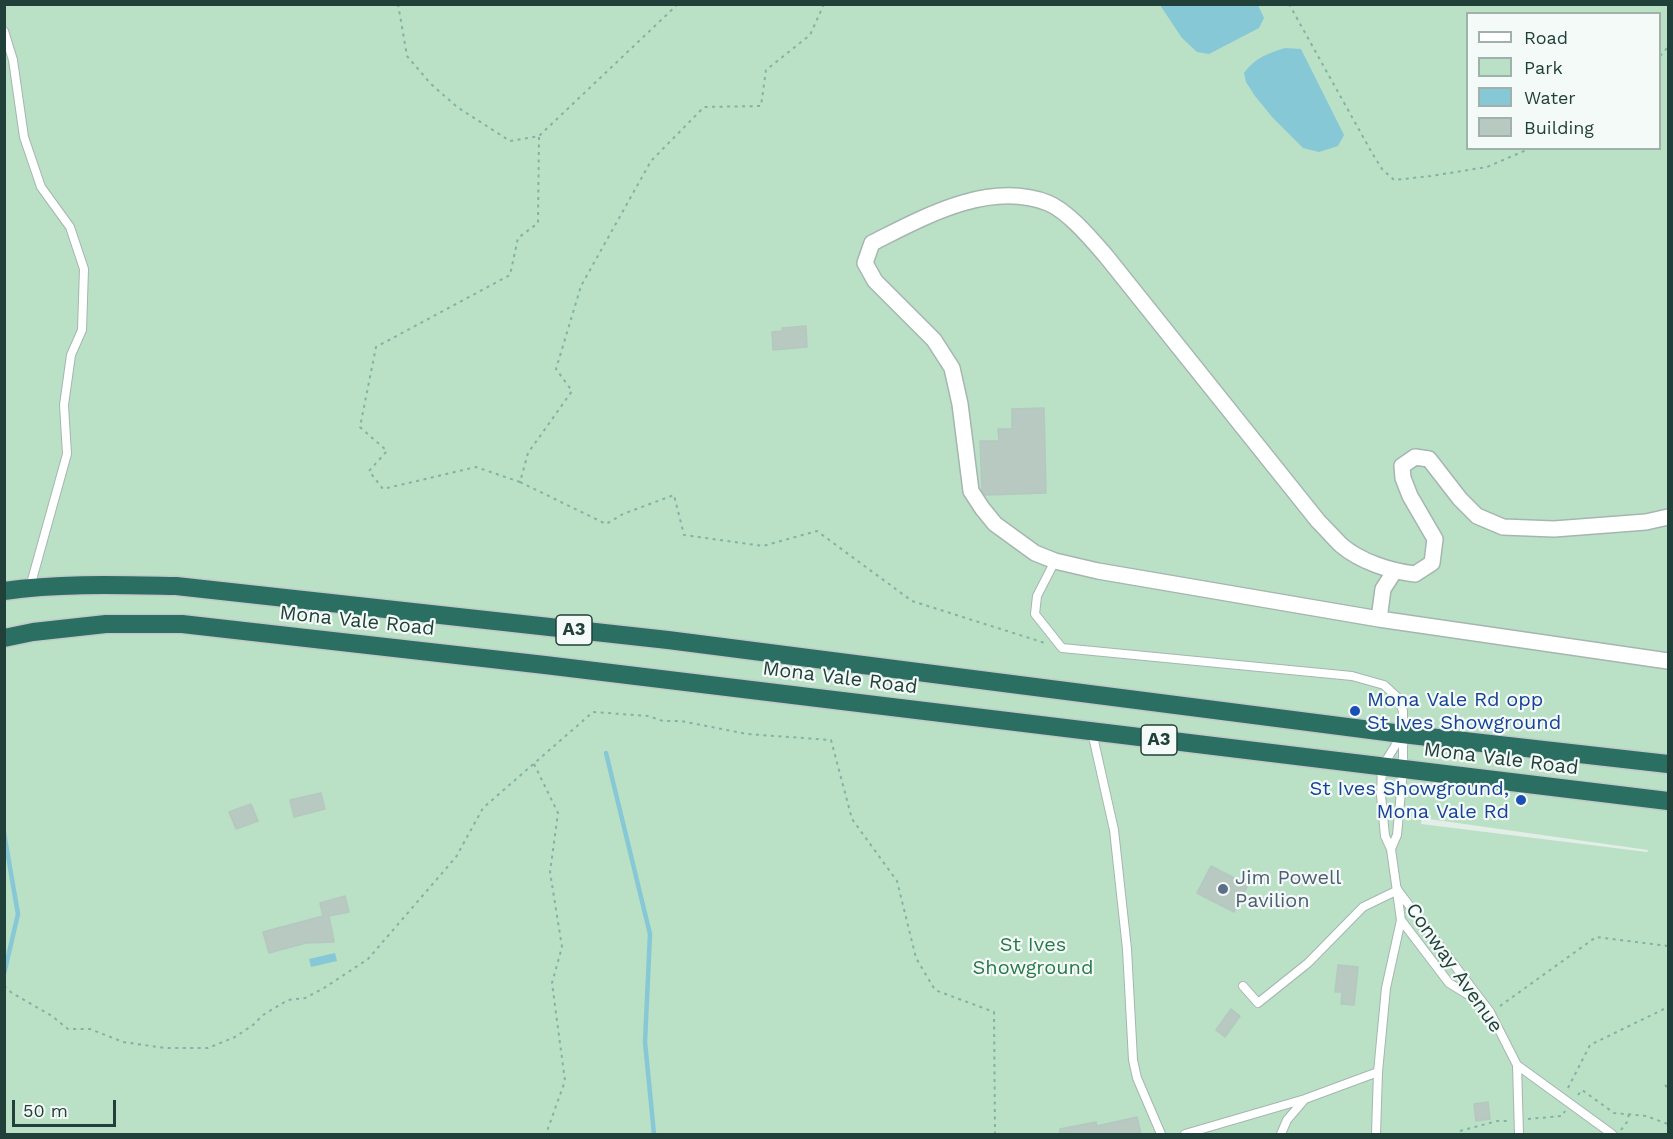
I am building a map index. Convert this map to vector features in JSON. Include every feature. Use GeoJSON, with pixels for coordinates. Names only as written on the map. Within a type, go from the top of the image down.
{"type":"FeatureCollection","features":[{"type":"Feature","properties":{"kind":"highway","name":"Mona Vale Road"},"geometry":{"type":"LineString","coordinates":[[4,591],[30,587],[96,585],[176,586],[668,640],[1402,734],[1668,764]]}},
{"type":"Feature","properties":{"kind":"highway","name":"Mona Vale Road"},"geometry":{"type":"LineString","coordinates":[[4,638],[33,632],[106,624],[182,624],[545,665],[1668,801]]}},
{"type":"Feature","properties":{"kind":"street"},"geometry":{"type":"LineString","coordinates":[[1668,517],[1646,522],[1554,529],[1503,527],[1477,516],[1460,499],[1429,459],[1415,457],[1402,466],[1403,478],[1410,496],[1435,540],[1432,563],[1415,574],[1394,572],[1373,564],[1342,546],[1318,521],[1106,256],[1078,225],[1049,203],[1008,195],[963,203],[916,220],[872,243],[866,263],[875,281],[934,340],[952,368],[960,404],[971,491],[995,524],[1035,553],[1055,561],[1098,571],[1379,619],[1668,661]]}},
{"type":"Feature","properties":{"kind":"street"},"geometry":{"type":"LineString","coordinates":[[1379,619],[1383,589],[1394,572]]}},
{"type":"Feature","properties":{"kind":"lane"},"geometry":{"type":"LineString","coordinates":[[4,31],[13,60],[24,137],[41,187],[70,227],[84,270],[82,330],[71,355],[64,405],[67,454],[30,587]]}},
{"type":"Feature","properties":{"kind":"lane"},"geometry":{"type":"LineString","coordinates":[[1055,561],[1037,596],[1035,614],[1062,648],[1352,676],[1384,686],[1398,698],[1403,711],[1403,770],[1397,835],[1391,849]]}},
{"type":"Feature","properties":{"kind":"lane"},"geometry":{"type":"LineString","coordinates":[[1092,732],[1114,830],[1127,949],[1133,1060],[1137,1078],[1161,1134]]}},
{"type":"Feature","properties":{"kind":"lane"},"geometry":{"type":"LineString","coordinates":[[1243,986],[1258,1003],[1308,963],[1363,906],[1398,890],[1391,849],[1385,837],[1381,795],[1382,767],[1402,734]]}},
{"type":"Feature","properties":{"kind":"lane","name":"Conway Avenue"},"geometry":{"type":"LineString","coordinates":[[1376,1134],[1378,1072],[1386,988],[1401,920],[1398,890]]}},
{"type":"Feature","properties":{"kind":"lane","name":"Conway Avenue"},"geometry":{"type":"LineString","coordinates":[[1398,890],[1491,1012],[1517,1065],[1612,1134]]}},
{"type":"Feature","properties":{"kind":"lane"},"geometry":{"type":"LineString","coordinates":[[1401,920],[1449,984],[1483,1004]]}},
{"type":"Feature","properties":{"kind":"lane"},"geometry":{"type":"LineString","coordinates":[[1517,1065],[1519,1134]]}},
{"type":"Feature","properties":{"kind":"lane"},"geometry":{"type":"LineString","coordinates":[[1185,1134],[1305,1099],[1378,1072]]}},
{"type":"Feature","properties":{"kind":"lane"},"geometry":{"type":"LineString","coordinates":[[1281,1134],[1287,1120],[1305,1099]]}},
{"type":"Feature","properties":{"kind":"path"},"geometry":{"type":"LineString","coordinates":[[398,4],[407,56],[430,83],[457,107],[510,141],[539,136],[678,4]]}},
{"type":"Feature","properties":{"kind":"path"},"geometry":{"type":"LineString","coordinates":[[520,482],[528,453],[572,391],[556,369],[581,286],[651,161],[705,107],[761,106],[766,70],[810,35],[824,4]]}},
{"type":"Feature","properties":{"kind":"path"},"geometry":{"type":"LineString","coordinates":[[1289,4],[1372,153],[1382,169],[1394,180],[1486,167],[1526,150]]}},
{"type":"Feature","properties":{"kind":"path"},"geometry":{"type":"LineString","coordinates":[[539,136],[538,223],[518,238],[510,276],[376,347],[360,427],[387,451],[369,471],[383,489],[476,467],[520,482],[606,524],[623,514],[674,495],[684,535],[763,546],[817,531],[912,601],[1062,648]]}},
{"type":"Feature","properties":{"kind":"path"},"geometry":{"type":"LineString","coordinates":[[4,986],[52,1016],[68,1029],[90,1029],[123,1042],[165,1048],[208,1048],[235,1037],[263,1015],[288,1000],[305,998],[368,959],[456,857],[483,808],[593,712],[648,716],[663,722],[681,721],[747,734],[831,740],[852,819],[897,881],[916,958],[935,990],[994,1012],[995,1134]]}},
{"type":"Feature","properties":{"kind":"path"},"geometry":{"type":"LineString","coordinates":[[534,764],[558,813],[550,872],[562,947],[552,983],[565,1081],[546,1134]]}},
{"type":"Feature","properties":{"kind":"path"},"geometry":{"type":"LineString","coordinates":[[1491,1012],[1596,937],[1668,946]]}},
{"type":"Feature","properties":{"kind":"path"},"geometry":{"type":"LineString","coordinates":[[1563,1099],[1590,1045],[1668,1007]]}},
{"type":"Feature","properties":{"kind":"path"},"geometry":{"type":"LineString","coordinates":[[1665,1085],[1668,1088]]}},
{"type":"Feature","properties":{"kind":"path"},"geometry":{"type":"LineString","coordinates":[[1617,1134],[1627,1122],[1629,1114]]}},
{"type":"Feature","properties":{"kind":"green space","name":"St Ives Showground"},"geometry":{"type":"Polygon","coordinates":[[[4,5],[1668,5],[1668,1134],[5,1134],[4,5]],[[1422,818],[1421,824],[1647,852],[1648,850],[1422,818]]]}},
{"type":"Feature","properties":{"kind":"water"},"geometry":{"type":"Polygon","coordinates":[[[1160,5],[1258,5],[1264,18],[1259,28],[1209,54],[1197,52],[1182,38],[1160,5]]]}},
{"type":"Feature","properties":{"kind":"water"},"geometry":{"type":"Polygon","coordinates":[[[1285,48],[1301,49],[1344,135],[1338,146],[1319,152],[1303,148],[1273,118],[1246,82],[1244,73],[1253,63],[1267,54],[1285,48]]]}},
{"type":"Feature","properties":{"kind":"water"},"geometry":{"type":"Polygon","coordinates":[[[335,953],[337,961],[311,967],[309,959],[335,953]]]}},
{"type":"Feature","properties":{"kind":"building"},"geometry":{"type":"Polygon","coordinates":[[[806,326],[807,347],[773,350],[772,332],[783,331],[782,328],[806,326]]]}},
{"type":"Feature","properties":{"kind":"building"},"geometry":{"type":"Polygon","coordinates":[[[1044,408],[1046,493],[985,495],[982,490],[980,441],[999,441],[998,429],[1012,429],[1012,409],[1044,408]]]}},
{"type":"Feature","properties":{"kind":"building"},"geometry":{"type":"Polygon","coordinates":[[[321,793],[325,809],[294,817],[290,800],[321,793]]]}},
{"type":"Feature","properties":{"kind":"building"},"geometry":{"type":"Polygon","coordinates":[[[251,804],[258,821],[236,829],[229,812],[251,804]]]}},
{"type":"Feature","properties":{"kind":"building","name":"Jim Powell Pavilion"},"geometry":{"type":"Polygon","coordinates":[[[1211,866],[1248,885],[1234,912],[1197,893],[1211,866]]]}},
{"type":"Feature","properties":{"kind":"building"},"geometry":{"type":"Polygon","coordinates":[[[345,896],[349,912],[329,916],[334,942],[306,943],[269,953],[263,932],[323,916],[320,903],[345,896]]]}},
{"type":"Feature","properties":{"kind":"building"},"geometry":{"type":"Polygon","coordinates":[[[1338,965],[1358,967],[1354,1005],[1341,1004],[1342,992],[1335,992],[1338,965]]]}},
{"type":"Feature","properties":{"kind":"building"},"geometry":{"type":"Polygon","coordinates":[[[1231,1009],[1240,1016],[1225,1037],[1216,1030],[1231,1009]]]}},
{"type":"Feature","properties":{"kind":"building"},"geometry":{"type":"Polygon","coordinates":[[[1488,1102],[1490,1119],[1476,1121],[1474,1104],[1488,1102]]]}},
{"type":"Feature","properties":{"kind":"building"},"geometry":{"type":"Polygon","coordinates":[[[1137,1117],[1141,1134],[1060,1134],[1060,1129],[1096,1122],[1097,1126],[1137,1117]]]}},
{"type":"Feature","properties":{"kind":"waterway"},"geometry":{"type":"LineString","coordinates":[[606,753],[650,934],[645,1042],[654,1134]]}},
{"type":"Feature","properties":{"kind":"waterway"},"geometry":{"type":"LineString","coordinates":[[4,833],[18,914],[4,974]]}},
{"type":"Feature","properties":{"kind":"place","name":"Mona Vale Rd opp St Ives Showground"},"geometry":{"type":"Point","coordinates":[1355,711]}},
{"type":"Feature","properties":{"kind":"place","name":"St Ives Showground, Mona Vale Rd"},"geometry":{"type":"Point","coordinates":[1521,800]}},
{"type":"Feature","properties":{"kind":"place","name":"Jim Powell Pavilion"},"geometry":{"type":"Point","coordinates":[1223,889]}}]}
